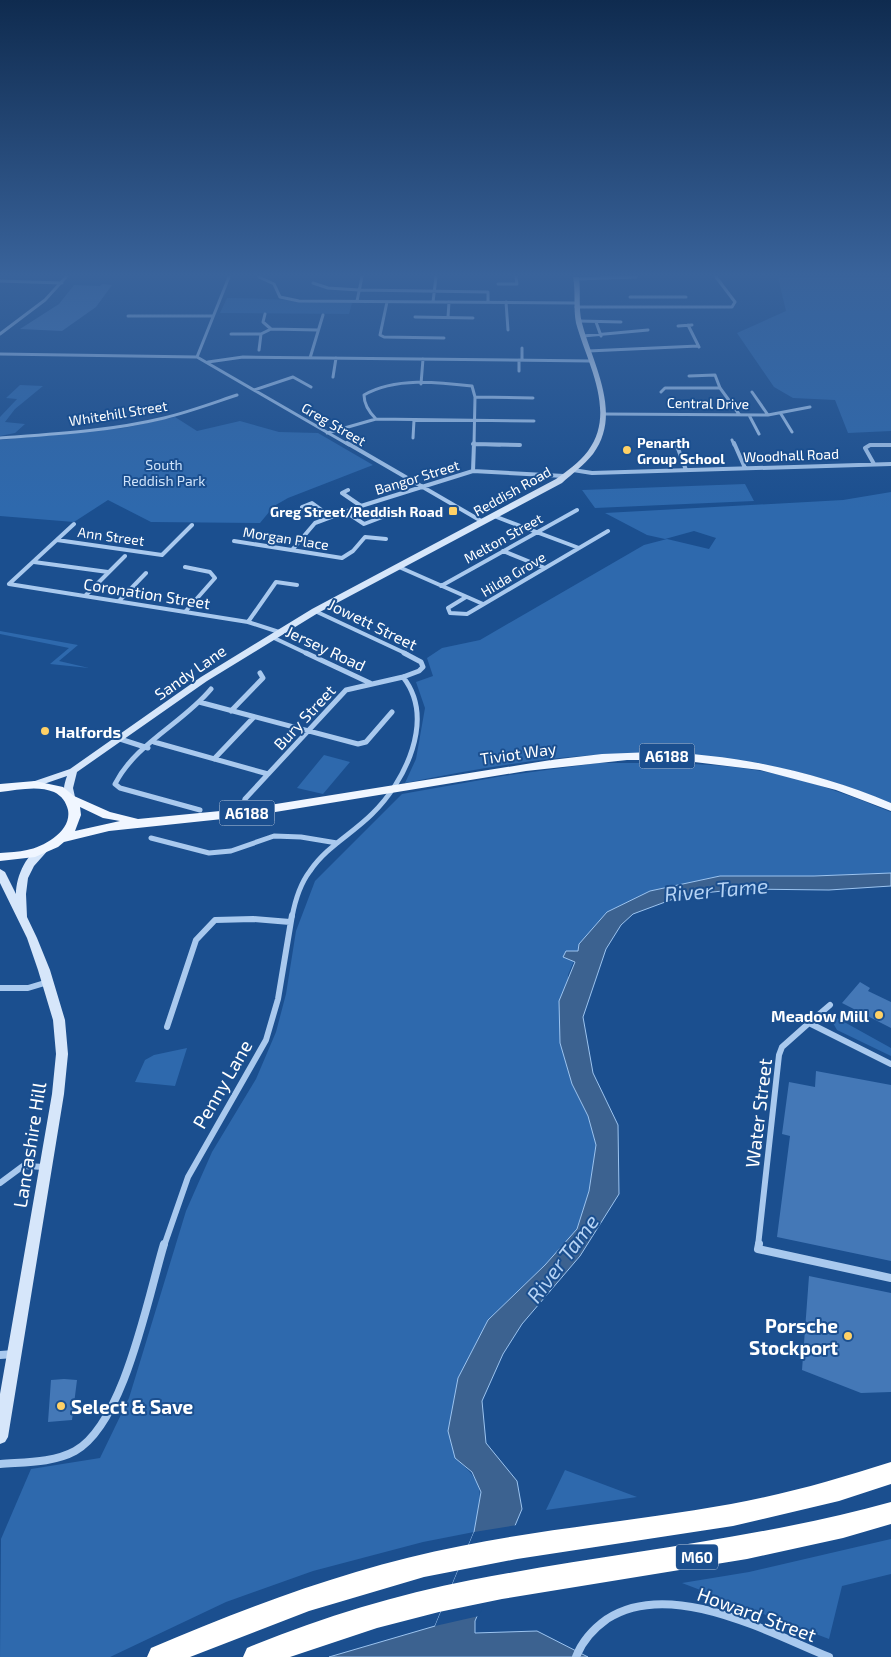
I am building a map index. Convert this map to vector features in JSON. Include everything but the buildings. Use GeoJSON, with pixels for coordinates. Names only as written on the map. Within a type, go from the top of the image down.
{"type":"FeatureCollection","features":[{"type":"Feature","properties":{"kind":"highway","name":"M60"},"geometry":{"type":"LineString","coordinates":[[160,1657],[237,1623],[323,1593],[462,1557],[720,1517],[788,1504],[861,1484],[891,1473]]}},
{"type":"Feature","properties":{"kind":"highway","name":"M60"},"geometry":{"type":"LineString","coordinates":[[256,1657],[368,1618],[446,1598],[501,1587],[738,1551],[832,1531],[891,1513]]}},
{"type":"Feature","properties":{"kind":"main road","name":"Reddish Road"},"geometry":{"type":"LineString","coordinates":[[275,634],[494,516],[573,470],[594,448],[602,432],[604,414],[589,354]]}},
{"type":"Feature","properties":{"kind":"main road","name":"Sandy Lane"},"geometry":{"type":"LineString","coordinates":[[35,784],[73,771],[204,679],[275,634]]}},
{"type":"Feature","properties":{"kind":"main road","name":"Tiviot Way"},"geometry":{"type":"LineString","coordinates":[[63,838],[84,831],[146,823],[213,818],[438,781],[590,759],[678,756],[773,769],[823,782],[891,807]]}},
{"type":"Feature","properties":{"kind":"main road"},"geometry":{"type":"LineString","coordinates":[[0,857],[27,854],[45,848],[63,838],[72,828],[77,818],[76,808],[68,788],[73,771]]}},
{"type":"Feature","properties":{"kind":"main road"},"geometry":{"type":"LineString","coordinates":[[0,786],[35,784]]}},
{"type":"Feature","properties":{"kind":"main road","name":"Tiviot Way"},"geometry":{"type":"LineString","coordinates":[[35,784],[50,787],[107,816],[146,823]]}},
{"type":"Feature","properties":{"kind":"main road","name":"Lancashire Hill"},"geometry":{"type":"LineString","coordinates":[[22,922],[22,875],[30,862],[45,848]]}},
{"type":"Feature","properties":{"kind":"main road","name":"Lancashire Hill"},"geometry":{"type":"LineString","coordinates":[[0,872],[22,922],[32,938],[48,982],[59,1020],[62,1054],[58,1094],[46,1167],[7,1355],[0,1437]]}},
{"type":"Feature","properties":{"kind":"street"},"geometry":{"type":"LineString","coordinates":[[21,354],[197,357]]}},
{"type":"Feature","properties":{"kind":"street"},"geometry":{"type":"LineString","coordinates":[[519,371],[521,354]]}},
{"type":"Feature","properties":{"kind":"street","name":"Greg Street"},"geometry":{"type":"LineString","coordinates":[[197,357],[421,488],[483,522]]}},
{"type":"Feature","properties":{"kind":"street"},"geometry":{"type":"LineString","coordinates":[[208,362],[243,357],[591,361]]}},
{"type":"Feature","properties":{"kind":"street"},"geometry":{"type":"LineString","coordinates":[[333,377],[336,358]]}},
{"type":"Feature","properties":{"kind":"street"},"geometry":{"type":"LineString","coordinates":[[421,384],[423,359]]}},
{"type":"Feature","properties":{"kind":"street"},"geometry":{"type":"LineString","coordinates":[[689,376],[715,375],[720,388],[739,414]]}},
{"type":"Feature","properties":{"kind":"street"},"geometry":{"type":"LineString","coordinates":[[254,390],[293,377],[311,387]]}},
{"type":"Feature","properties":{"kind":"street"},"geometry":{"type":"LineString","coordinates":[[661,383],[665,388]]}},
{"type":"Feature","properties":{"kind":"street"},"geometry":{"type":"LineString","coordinates":[[376,419],[370,413],[364,401],[364,395],[370,390],[394,384],[472,386],[475,397],[473,471]]}},
{"type":"Feature","properties":{"kind":"street"},"geometry":{"type":"LineString","coordinates":[[661,392],[665,388],[720,388]]}},
{"type":"Feature","properties":{"kind":"street"},"geometry":{"type":"LineString","coordinates":[[752,392],[768,415]]}},
{"type":"Feature","properties":{"kind":"street","name":"Whitehill Street"},"geometry":{"type":"LineString","coordinates":[[0,438],[97,430],[137,424],[178,414],[237,395]]}},
{"type":"Feature","properties":{"kind":"street"},"geometry":{"type":"LineString","coordinates":[[475,397],[533,398]]}},
{"type":"Feature","properties":{"kind":"street","name":"Central Drive"},"geometry":{"type":"LineString","coordinates":[[604,414],[705,412],[768,415],[782,414],[810,407]]}},
{"type":"Feature","properties":{"kind":"street"},"geometry":{"type":"LineString","coordinates":[[782,414],[792,432]]}},
{"type":"Feature","properties":{"kind":"street"},"geometry":{"type":"LineString","coordinates":[[749,415],[759,434]]}},
{"type":"Feature","properties":{"kind":"street"},"geometry":{"type":"LineString","coordinates":[[327,433],[376,419],[534,421]]}},
{"type":"Feature","properties":{"kind":"street"},"geometry":{"type":"LineString","coordinates":[[413,438],[414,420]]}},
{"type":"Feature","properties":{"kind":"street"},"geometry":{"type":"LineString","coordinates":[[732,440],[745,468]]}},
{"type":"Feature","properties":{"kind":"street"},"geometry":{"type":"LineString","coordinates":[[675,441],[686,470]]}},
{"type":"Feature","properties":{"kind":"street"},"geometry":{"type":"LineString","coordinates":[[473,444],[520,445]]}},
{"type":"Feature","properties":{"kind":"street"},"geometry":{"type":"LineString","coordinates":[[874,464],[865,448],[870,445],[891,445]]}},
{"type":"Feature","properties":{"kind":"street","name":"Woodhall Road"},"geometry":{"type":"LineString","coordinates":[[573,470],[592,473],[891,464]]}},
{"type":"Feature","properties":{"kind":"street","name":"Bangor Street"},"geometry":{"type":"LineString","coordinates":[[292,550],[316,523],[361,506],[473,471],[564,476]]}},
{"type":"Feature","properties":{"kind":"street"},"geometry":{"type":"LineString","coordinates":[[348,490],[342,493],[361,506]]}},
{"type":"Feature","properties":{"kind":"street"},"geometry":{"type":"LineString","coordinates":[[302,507],[312,503],[331,517]]}},
{"type":"Feature","properties":{"kind":"street","name":"Melton Street"},"geometry":{"type":"LineString","coordinates":[[441,586],[577,510]]}},
{"type":"Feature","properties":{"kind":"street"},"geometry":{"type":"LineString","coordinates":[[346,512],[364,524],[385,516]]}},
{"type":"Feature","properties":{"kind":"street"},"geometry":{"type":"LineString","coordinates":[[494,516],[578,548]]}},
{"type":"Feature","properties":{"kind":"street"},"geometry":{"type":"LineString","coordinates":[[34,562],[74,524]]}},
{"type":"Feature","properties":{"kind":"street","name":"Ann Street"},"geometry":{"type":"LineString","coordinates":[[57,540],[162,555],[192,525]]}},
{"type":"Feature","properties":{"kind":"street","name":"Hilda Grove"},"geometry":{"type":"LineString","coordinates":[[466,597],[448,608],[450,613],[467,614],[608,531]]}},
{"type":"Feature","properties":{"kind":"street","name":"Morgan Place"},"geometry":{"type":"LineString","coordinates":[[234,541],[342,558],[353,551],[365,537],[386,540]]}},
{"type":"Feature","properties":{"kind":"street"},"geometry":{"type":"LineString","coordinates":[[503,551],[545,568]]}},
{"type":"Feature","properties":{"kind":"street"},"geometry":{"type":"LineString","coordinates":[[85,596],[125,556]]}},
{"type":"Feature","properties":{"kind":"street"},"geometry":{"type":"LineString","coordinates":[[34,562],[108,572]]}},
{"type":"Feature","properties":{"kind":"street","name":"Coronation Street"},"geometry":{"type":"LineString","coordinates":[[34,562],[9,584],[248,622],[275,634]]}},
{"type":"Feature","properties":{"kind":"street"},"geometry":{"type":"LineString","coordinates":[[185,567],[210,572],[215,578],[185,612]]}},
{"type":"Feature","properties":{"kind":"street"},"geometry":{"type":"LineString","coordinates":[[399,567],[483,604]]}},
{"type":"Feature","properties":{"kind":"street"},"geometry":{"type":"LineString","coordinates":[[119,601],[146,573]]}},
{"type":"Feature","properties":{"kind":"street"},"geometry":{"type":"LineString","coordinates":[[248,622],[276,582],[296,585]]}},
{"type":"Feature","properties":{"kind":"street","name":"Jowett Street"},"geometry":{"type":"LineString","coordinates":[[315,611],[421,662],[423,667],[419,671],[403,677]]}},
{"type":"Feature","properties":{"kind":"street","name":"Jersey Road"},"geometry":{"type":"LineString","coordinates":[[275,634],[370,683]]}},
{"type":"Feature","properties":{"kind":"street"},"geometry":{"type":"LineString","coordinates":[[231,711],[263,678],[260,673]]}},
{"type":"Feature","properties":{"kind":"street","name":"Bury Street"},"geometry":{"type":"LineString","coordinates":[[243,806],[245,799],[346,690],[403,677]]}},
{"type":"Feature","properties":{"kind":"street","name":"Penny Lane"},"geometry":{"type":"LineString","coordinates":[[0,1464],[71,1454],[84,1446],[102,1422],[115,1399],[129,1365],[150,1291],[188,1178],[266,1039],[277,1001],[290,922],[300,889],[310,871],[337,843],[380,806],[402,776],[415,734],[418,709],[414,691],[403,677]]}},
{"type":"Feature","properties":{"kind":"street","name":"Sandy Lane"},"geometry":{"type":"LineString","coordinates":[[200,810],[120,788],[115,784],[116,779],[211,689]]}},
{"type":"Feature","properties":{"kind":"street"},"geometry":{"type":"LineString","coordinates":[[199,702],[358,744],[366,742],[392,712]]}},
{"type":"Feature","properties":{"kind":"street"},"geometry":{"type":"LineString","coordinates":[[214,759],[254,717]]}},
{"type":"Feature","properties":{"kind":"street"},"geometry":{"type":"LineString","coordinates":[[120,739],[148,748]]}},
{"type":"Feature","properties":{"kind":"street"},"geometry":{"type":"LineString","coordinates":[[154,742],[268,774]]}},
{"type":"Feature","properties":{"kind":"street"},"geometry":{"type":"LineString","coordinates":[[151,838],[196,851],[218,853],[239,849],[266,838],[281,836],[337,843]]}},
{"type":"Feature","properties":{"kind":"street"},"geometry":{"type":"LineString","coordinates":[[168,1027],[196,940],[215,920],[253,919],[290,922]]}},
{"type":"Feature","properties":{"kind":"street"},"geometry":{"type":"LineString","coordinates":[[0,988],[28,988],[48,982]]}},
{"type":"Feature","properties":{"kind":"street","name":"Water Street"},"geometry":{"type":"LineString","coordinates":[[830,1005],[782,1047],[779,1055],[758,1249],[891,1278]]}},
{"type":"Feature","properties":{"kind":"street"},"geometry":{"type":"LineString","coordinates":[[809,1024],[891,1064]]}},
{"type":"Feature","properties":{"kind":"street"},"geometry":{"type":"LineString","coordinates":[[0,1183],[23,1166],[46,1167]]}},
{"type":"Feature","properties":{"kind":"street","name":"Howard Street"},"geometry":{"type":"LineString","coordinates":[[577,1653],[585,1638],[609,1616],[635,1606],[671,1603],[694,1607],[830,1657]]}},
{"type":"Feature","properties":{"kind":"green space"},"geometry":{"type":"Polygon","coordinates":[[[752,354],[891,354],[891,431],[848,433],[835,400],[793,398],[774,387],[752,354]]]}},
{"type":"Feature","properties":{"kind":"green space"},"geometry":{"type":"Polygon","coordinates":[[[20,385],[43,386],[15,409],[5,422],[25,424],[15,433],[0,436],[0,417],[17,399],[6,398],[20,385]]]}},
{"type":"Feature","properties":{"kind":"green space","name":"South Reddish Park"},"geometry":{"type":"Polygon","coordinates":[[[175,417],[197,431],[240,421],[279,432],[318,433],[373,465],[288,498],[274,506],[260,523],[151,522],[108,500],[74,522],[0,516],[0,440],[124,428],[175,417]]]}},
{"type":"Feature","properties":{"kind":"green space"},"geometry":{"type":"Polygon","coordinates":[[[745,484],[754,501],[595,508],[582,490],[745,484]]]}},
{"type":"Feature","properties":{"kind":"green space"},"geometry":{"type":"Polygon","coordinates":[[[891,492],[891,803],[829,781],[769,765],[709,757],[650,754],[591,755],[530,762],[405,783],[416,759],[425,708],[416,682],[433,676],[427,658],[442,648],[480,640],[644,545],[667,539],[709,549],[716,538],[694,531],[665,539],[647,535],[605,513],[843,500],[891,492]]]}},
{"type":"Feature","properties":{"kind":"green space"},"geometry":{"type":"Polygon","coordinates":[[[0,631],[78,645],[59,661],[89,668],[50,664],[69,648],[0,634],[0,631]]]}},
{"type":"Feature","properties":{"kind":"green space"},"geometry":{"type":"Polygon","coordinates":[[[324,755],[350,762],[323,794],[297,788],[324,755]]]}},
{"type":"Feature","properties":{"kind":"green space"},"geometry":{"type":"Polygon","coordinates":[[[598,763],[687,764],[732,767],[791,777],[849,795],[891,812],[891,873],[814,876],[720,876],[650,891],[607,912],[578,951],[568,975],[572,1084],[588,1116],[596,1145],[589,1191],[577,1230],[545,1265],[488,1320],[455,1458],[466,1468],[477,1483],[480,1499],[474,1532],[423,1542],[313,1571],[226,1602],[110,1657],[0,1657],[1,1539],[31,1469],[100,1458],[129,1398],[186,1211],[212,1152],[256,1079],[276,1032],[286,994],[296,931],[315,881],[402,794],[503,776],[598,763]]]}},
{"type":"Feature","properties":{"kind":"green space"},"geometry":{"type":"Polygon","coordinates":[[[833,1013],[837,1014],[837,1018],[891,1048],[891,1056],[837,1030],[829,1016],[833,1013]]]}},
{"type":"Feature","properties":{"kind":"green space"},"geometry":{"type":"Polygon","coordinates":[[[187,1048],[175,1086],[135,1082],[145,1060],[154,1055],[187,1048]]]}},
{"type":"Feature","properties":{"kind":"green space"},"geometry":{"type":"Polygon","coordinates":[[[565,1470],[637,1497],[546,1510],[565,1470]]]}},
{"type":"Feature","properties":{"kind":"green space"},"geometry":{"type":"Polygon","coordinates":[[[891,1539],[891,1574],[842,1586],[829,1639],[682,1583],[749,1572],[891,1539]]]}},
{"type":"Feature","properties":{"kind":"water","name":"River Tame"},"geometry":{"type":"Polygon","coordinates":[[[891,873],[891,886],[829,890],[742,889],[684,895],[633,914],[621,925],[606,949],[583,1017],[593,1073],[618,1125],[619,1194],[580,1256],[522,1324],[503,1354],[482,1401],[486,1443],[517,1481],[522,1509],[475,1621],[475,1633],[537,1631],[588,1657],[329,1657],[435,1626],[474,1532],[481,1492],[472,1472],[455,1458],[448,1431],[458,1378],[488,1320],[545,1265],[577,1229],[589,1191],[596,1145],[588,1116],[572,1084],[560,1043],[559,1001],[575,962],[563,957],[566,951],[578,951],[579,944],[607,912],[650,891],[720,876],[814,876],[891,873]]]}},
{"type":"Feature","properties":{"kind":"pier"},"geometry":{"type":"Polygon","coordinates":[[[517,1525],[479,1616],[435,1626],[474,1532],[517,1525]]]}},
{"type":"Feature","properties":{"kind":"place","name":"Penarth Group School"},"geometry":{"type":"Point","coordinates":[627,450]}},
{"type":"Feature","properties":{"kind":"place","name":"Greg Street/Reddish Road"},"geometry":{"type":"Point","coordinates":[453,511]}},
{"type":"Feature","properties":{"kind":"place","name":"Halfords"},"geometry":{"type":"Point","coordinates":[45,731]}},
{"type":"Feature","properties":{"kind":"place","name":"Meadow Mill"},"geometry":{"type":"Point","coordinates":[879,1015]}},
{"type":"Feature","properties":{"kind":"place","name":"Porsche Stockport"},"geometry":{"type":"Point","coordinates":[848,1336]}},
{"type":"Feature","properties":{"kind":"place","name":"Select & Save"},"geometry":{"type":"Point","coordinates":[61,1406]}}]}
